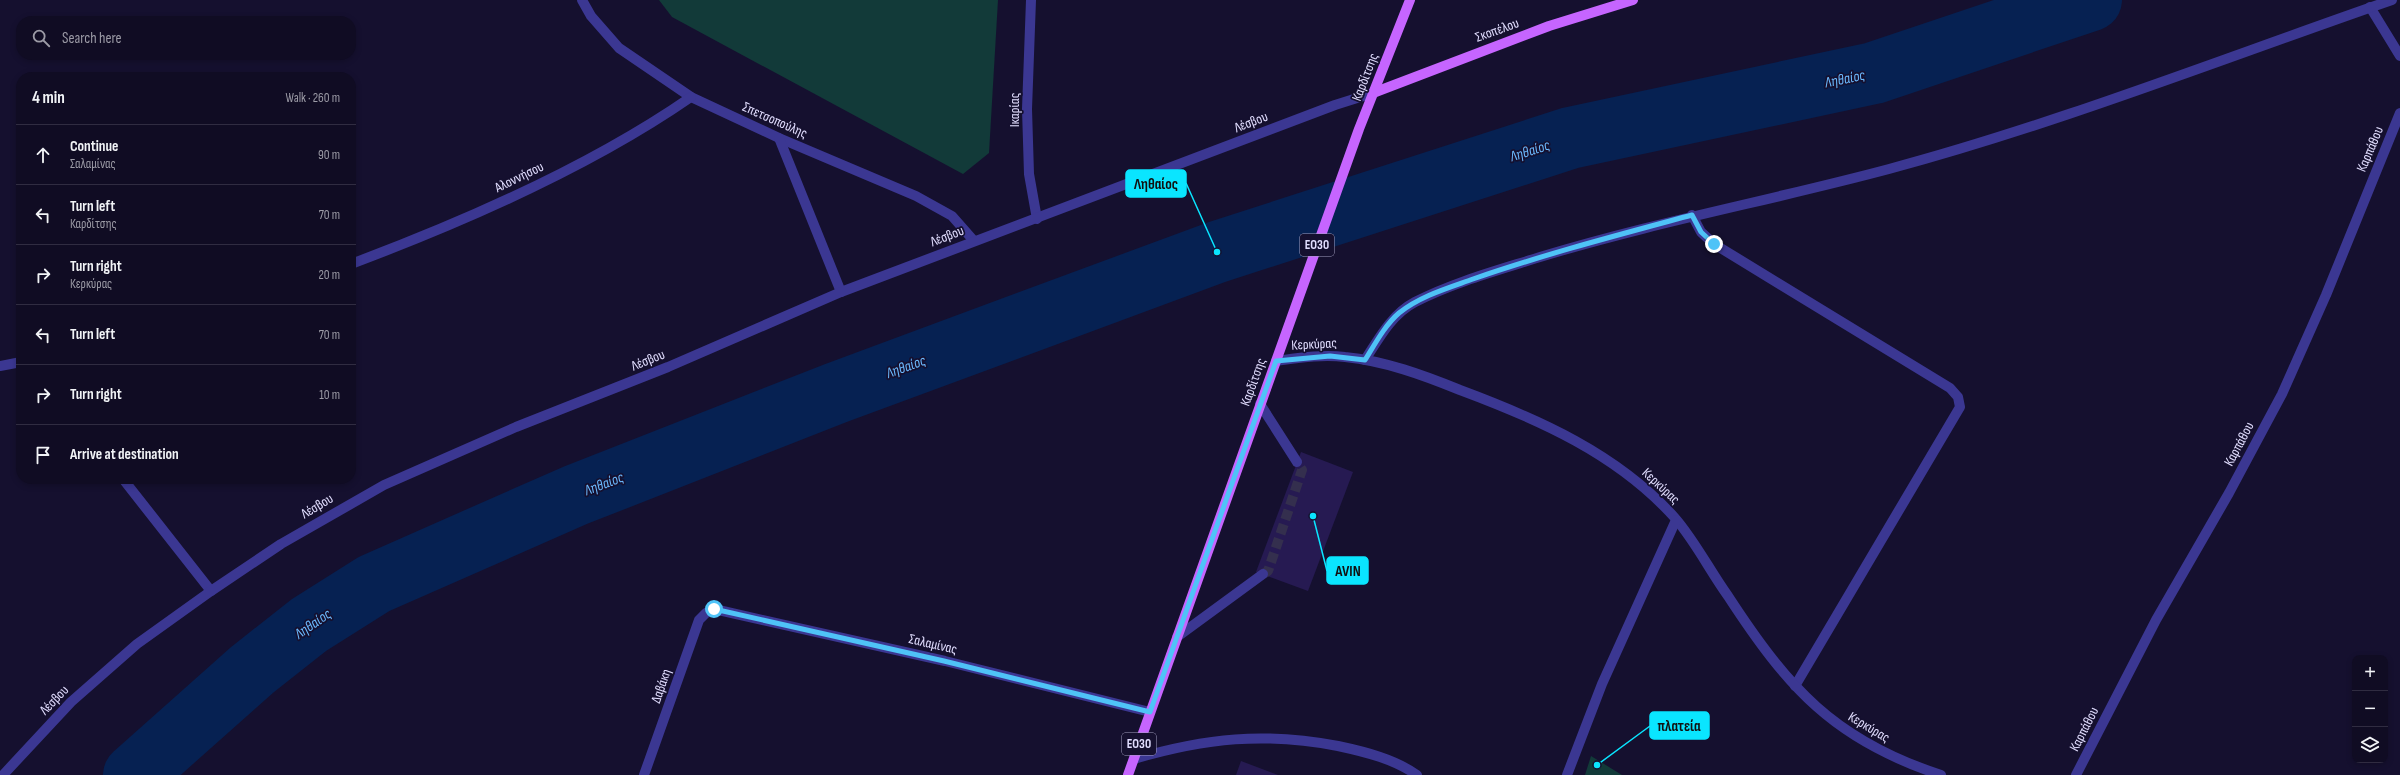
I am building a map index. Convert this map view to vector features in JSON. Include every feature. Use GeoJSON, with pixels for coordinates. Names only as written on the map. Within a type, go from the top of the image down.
{"type":"FeatureCollection","features":[{"type":"Feature","properties":{"kind":"main road","name":"Καρδίτσης"},"geometry":{"type":"LineString","coordinates":[[1128,775],[1260,404],[1373,93],[1410,0]]}},
{"type":"Feature","properties":{"kind":"main road","name":"Σκοπέλου"},"geometry":{"type":"LineString","coordinates":[[1373,93],[1549,26],[1633,0]]}},
{"type":"Feature","properties":{"kind":"street","name":"Σπετσοπούλης"},"geometry":{"type":"LineString","coordinates":[[582,0],[592,16],[620,48],[691,97],[779,138],[916,196],[952,216],[974,241]]}},
{"type":"Feature","properties":{"kind":"street","name":"Ικαρίας"},"geometry":{"type":"LineString","coordinates":[[1032,0],[1027,116],[1029,174],[1036,219]]}},
{"type":"Feature","properties":{"kind":"street"},"geometry":{"type":"LineString","coordinates":[[1365,360],[1398,314],[1412,304],[1435,293],[1502,269],[1588,243],[1692,215],[1854,179],[1977,145],[2392,0]]}},
{"type":"Feature","properties":{"kind":"street"},"geometry":{"type":"LineString","coordinates":[[2370,7],[2400,56]]}},
{"type":"Feature","properties":{"kind":"street","name":"Λέσβου"},"geometry":{"type":"LineString","coordinates":[[3,775],[71,702],[107,669],[210,591],[318,521],[391,482],[516,427],[668,367],[841,292],[1373,93]]}},
{"type":"Feature","properties":{"kind":"street","name":"Αλοννήσου"},"geometry":{"type":"LineString","coordinates":[[356,262],[460,221],[591,158],[652,124],[691,97]]}},
{"type":"Feature","properties":{"kind":"street","name":"Καρπάθου"},"geometry":{"type":"LineString","coordinates":[[2076,775],[2156,620],[2229,494],[2282,394],[2326,294],[2400,113]]}},
{"type":"Feature","properties":{"kind":"street"},"geometry":{"type":"LineString","coordinates":[[779,138],[841,292]]}},
{"type":"Feature","properties":{"kind":"street"},"geometry":{"type":"LineString","coordinates":[[1692,215],[1701,232],[1714,244],[1950,388],[1958,397],[1960,407],[1795,686]]}},
{"type":"Feature","properties":{"kind":"street","name":"Κερκύρας"},"geometry":{"type":"LineString","coordinates":[[1276,361],[1330,356],[1365,360],[1430,378],[1481,397],[1574,440],[1602,456],[1634,480],[1676,520],[1766,652],[1795,686],[1819,710],[1855,736],[1892,757],[1941,775]]}},
{"type":"Feature","properties":{"kind":"street"},"geometry":{"type":"LineString","coordinates":[[0,366],[16,363]]}},
{"type":"Feature","properties":{"kind":"street"},"geometry":{"type":"LineString","coordinates":[[1260,404],[1297,462]]}},
{"type":"Feature","properties":{"kind":"street"},"geometry":{"type":"LineString","coordinates":[[127,484],[210,591]]}},
{"type":"Feature","properties":{"kind":"street"},"geometry":{"type":"LineString","coordinates":[[1567,775],[1606,677],[1676,520]]}},
{"type":"Feature","properties":{"kind":"street"},"geometry":{"type":"LineString","coordinates":[[1177,638],[1263,574]]}},
{"type":"Feature","properties":{"kind":"street","name":"Σαλαμίνας"},"geometry":{"type":"LineString","coordinates":[[709,610],[714,609],[732,612],[815,630],[1150,712]]}},
{"type":"Feature","properties":{"kind":"street","name":"Δαβάκη"},"geometry":{"type":"LineString","coordinates":[[644,775],[699,620],[709,610]]}},
{"type":"Feature","properties":{"kind":"street"},"geometry":{"type":"LineString","coordinates":[[1134,759],[1209,742],[1250,738],[1299,739],[1359,750],[1402,764],[1417,775]]}},
{"type":"Feature","properties":{"kind":"green space"},"geometry":{"type":"Polygon","coordinates":[[[659,0],[998,0],[989,153],[963,174],[672,17],[659,0]]]}},
{"type":"Feature","properties":{"kind":"green space"},"geometry":{"type":"Polygon","coordinates":[[[1591,756],[1622,775],[1585,775],[1591,756]]]}},
{"type":"Feature","properties":{"kind":"building"},"geometry":{"type":"Polygon","coordinates":[[[1301,452],[1353,472],[1308,591],[1256,572],[1301,452]]]}},
{"type":"Feature","properties":{"kind":"building"},"geometry":{"type":"Polygon","coordinates":[[[1241,761],[1278,775],[1236,775],[1241,761]]]}},
{"type":"Feature","properties":{"kind":"waterway","name":"Ληθαίος"},"geometry":{"type":"LineString","coordinates":[[134,775],[252,670],[309,625],[374,584],[576,495],[836,393],[1217,252],[1570,138],[1874,73],[2091,0]]}},
{"type":"Feature","properties":{"kind":"tunnel"},"geometry":{"type":"LineString","coordinates":[[1263,574],[1268,571],[1302,470],[1297,462]]}},
{"type":"Feature","properties":{"kind":"place","name":"Ληθαίος"},"geometry":{"type":"Point","coordinates":[1217,252]}},
{"type":"Feature","properties":{"kind":"place","name":"AVIN"},"geometry":{"type":"Point","coordinates":[1313,516]}},
{"type":"Feature","properties":{"kind":"place","name":"πλατεία"},"geometry":{"type":"Point","coordinates":[1597,765]}},
{"type":"Feature","properties":{"kind":"route"},"geometry":{"type":"LineString","coordinates":[[714,609],[800,627],[944,661],[1150,712],[1276,361],[1330,356],[1365,360],[1381,335],[1398,314],[1412,304],[1435,293],[1502,269],[1588,243],[1692,215],[1701,232],[1714,244]]}}]}
